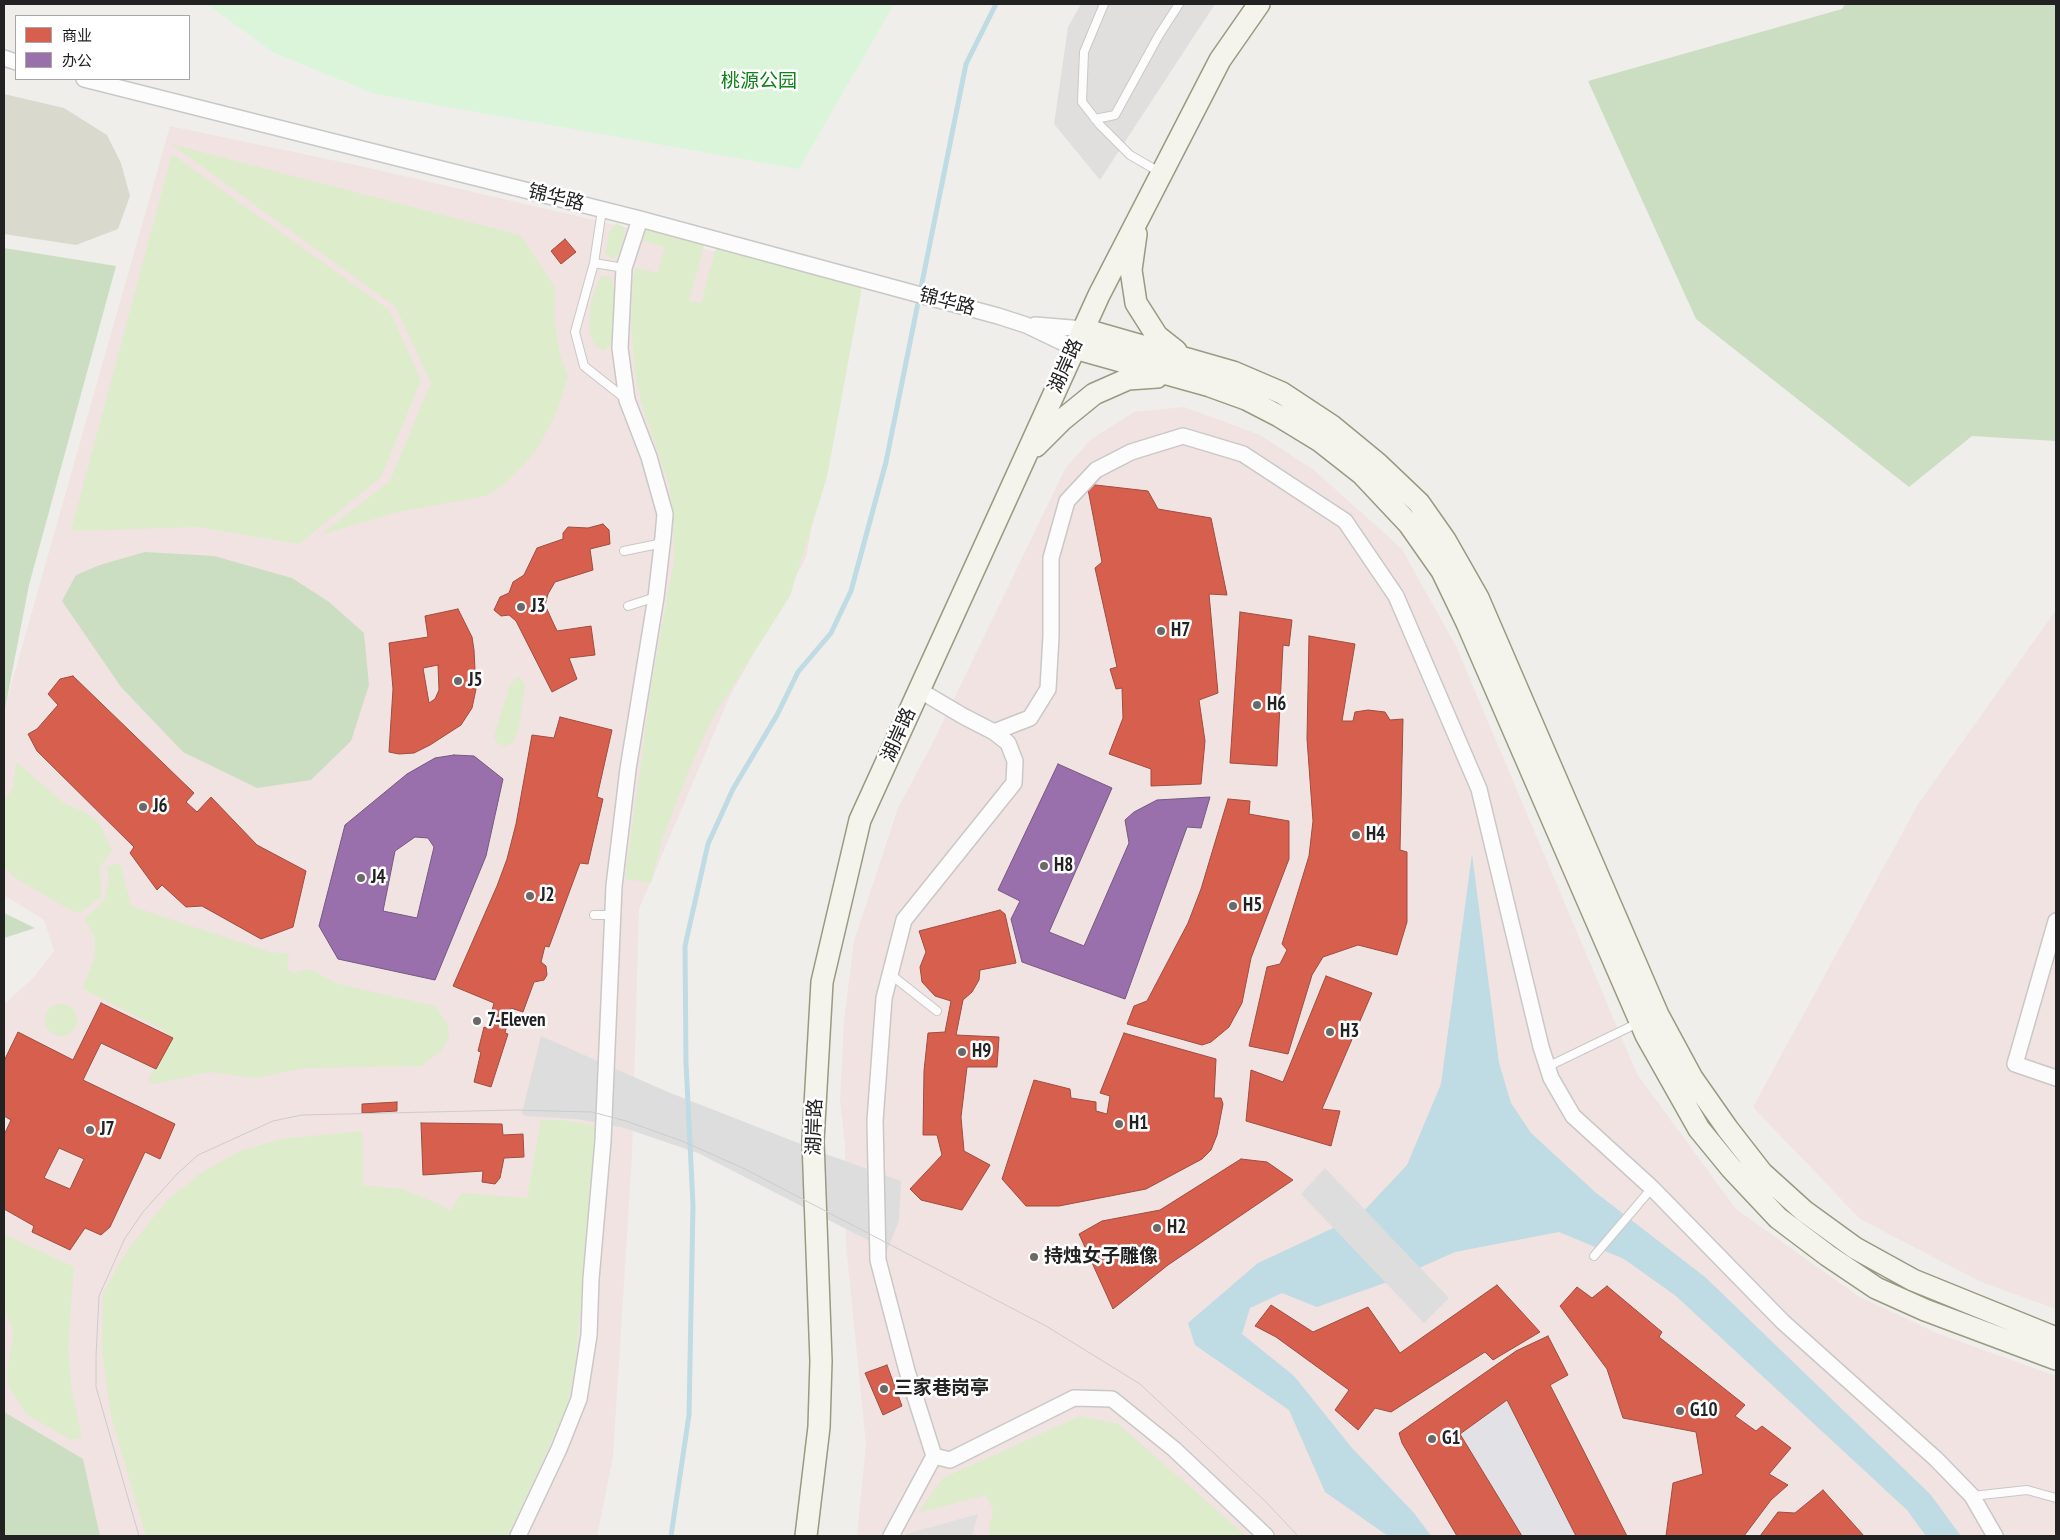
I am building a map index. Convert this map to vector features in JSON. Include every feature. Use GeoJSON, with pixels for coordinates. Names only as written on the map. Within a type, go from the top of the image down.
{"type":"FeatureCollection","features":[{"type":"Feature","properties":{"kind":"street","name":"湖岸路"},"geometry":{"type":"LineString","coordinates":[[806,1536],[819,1427],[820,1352],[813,1141],[822,982],[860,820],[1083,328],[1142,209],[1220,60],[1259,4]]}},
{"type":"Feature","properties":{"kind":"street","name":"锦华路"},"geometry":{"type":"LineString","coordinates":[[88,80],[640,218],[998,316],[1026,325],[1074,348]]}},
{"type":"Feature","properties":{"kind":"street"},"geometry":{"type":"LineString","coordinates":[[1142,209],[1131,270],[1136,303],[1157,336],[1182,367]]}},
{"type":"Feature","properties":{"kind":"street"},"geometry":{"type":"LineString","coordinates":[[518,1536],[560,1449],[579,1399],[589,1335],[591,1279],[603,1141],[614,886],[628,770],[656,598],[665,514],[649,457],[627,400],[620,348],[624,268],[640,218]]}},
{"type":"Feature","properties":{"kind":"street","name":"锦华路"},"geometry":{"type":"LineString","coordinates":[[1026,325],[1083,328]]}},
{"type":"Feature","properties":{"kind":"street"},"geometry":{"type":"LineString","coordinates":[[1083,328],[1182,367],[1246,399],[1320,441],[1362,474],[1409,524],[1442,570],[1467,623],[1640,1022],[1671,1082],[1699,1129],[1731,1168],[1778,1218],[1827,1255],[1876,1288],[1925,1310],[2056,1358]]}},
{"type":"Feature","properties":{"kind":"street"},"geometry":{"type":"LineString","coordinates":[[1074,348],[1182,367],[1233,372],[1282,393],[1332,426],[1377,463],[1419,503],[1445,540],[1478,598],[1658,1015],[1692,1078],[1762,1173],[1804,1210],[1855,1248],[1913,1280],[2056,1338]]}},
{"type":"Feature","properties":{"kind":"street"},"geometry":{"type":"LineString","coordinates":[[1026,457],[1062,420],[1094,394],[1128,379],[1182,367]]}},
{"type":"Feature","properties":{"kind":"street"},"geometry":{"type":"LineString","coordinates":[[994,732],[1030,718],[1048,689],[1051,636],[1050,558],[1067,501],[1096,470],[1131,452],[1183,436],[1243,454],[1345,520],[1396,596],[1479,788],[1547,1067],[1551,1078],[1573,1116],[1652,1188],[1783,1322],[1936,1459],[1972,1496],[1995,1536]]}},
{"type":"Feature","properties":{"kind":"street"},"geometry":{"type":"LineString","coordinates":[[890,1536],[934,1456],[912,1389],[878,1260],[875,1120],[884,998],[904,920],[1014,783],[1015,761],[1008,743],[994,732],[919,690]]}},
{"type":"Feature","properties":{"kind":"street"},"geometry":{"type":"LineString","coordinates":[[2056,921],[2015,1064],[2056,1078]]}},
{"type":"Feature","properties":{"kind":"street"},"geometry":{"type":"LineString","coordinates":[[934,1456],[950,1460],[1074,1398],[1112,1399],[1174,1448],[1266,1536]]}},
{"type":"Feature","properties":{"kind":"lane"},"geometry":{"type":"LineString","coordinates":[[1104,4],[1084,52],[1082,102],[1095,119],[1130,155],[1161,173]]}},
{"type":"Feature","properties":{"kind":"lane"},"geometry":{"type":"LineString","coordinates":[[1095,119],[1115,115],[1159,35],[1179,4]]}},
{"type":"Feature","properties":{"kind":"lane"},"geometry":{"type":"LineString","coordinates":[[602,210],[594,263],[575,332],[584,366],[627,400]]}},
{"type":"Feature","properties":{"kind":"lane"},"geometry":{"type":"LineString","coordinates":[[594,263],[624,268]]}},
{"type":"Feature","properties":{"kind":"lane"},"geometry":{"type":"LineString","coordinates":[[624,551],[662,543]]}},
{"type":"Feature","properties":{"kind":"lane"},"geometry":{"type":"LineString","coordinates":[[628,606],[656,598]]}},
{"type":"Feature","properties":{"kind":"lane"},"geometry":{"type":"LineString","coordinates":[[594,915],[612,915]]}},
{"type":"Feature","properties":{"kind":"lane"},"geometry":{"type":"LineString","coordinates":[[890,974],[937,1011]]}},
{"type":"Feature","properties":{"kind":"lane"},"geometry":{"type":"LineString","coordinates":[[1547,1067],[1640,1022]]}},
{"type":"Feature","properties":{"kind":"lane"},"geometry":{"type":"LineString","coordinates":[[1594,1256],[1652,1188]]}},
{"type":"Feature","properties":{"kind":"lane"},"geometry":{"type":"LineString","coordinates":[[1972,1496],[2027,1490],[2056,1498]]}},
{"type":"Feature","properties":{"kind":"shaded area"},"geometry":{"type":"Polygon","coordinates":[[[1081,4],[1215,4],[1100,180],[1054,124],[1068,27],[1081,4]]]}},
{"type":"Feature","properties":{"kind":"shaded area"},"geometry":{"type":"Polygon","coordinates":[[[4,94],[64,108],[107,135],[121,163],[130,196],[118,229],[76,245],[4,234],[4,94]]]}},
{"type":"Feature","properties":{"kind":"shaded area"},"geometry":{"type":"Polygon","coordinates":[[[170,126],[365,167],[620,226],[854,290],[806,558],[729,698],[639,909],[632,1156],[613,1457],[597,1536],[4,1536],[4,1004],[34,977],[54,951],[44,920],[4,895],[4,710],[170,126]]]}},
{"type":"Feature","properties":{"kind":"shaded area"},"geometry":{"type":"Polygon","coordinates":[[[1184,407],[1260,435],[1314,470],[1402,549],[1456,646],[1637,1074],[1736,1209],[1858,1296],[1939,1334],[2056,1376],[2056,1536],[857,1536],[866,1444],[846,1246],[845,1144],[840,1101],[844,1021],[854,941],[898,808],[932,744],[1065,469],[1090,440],[1134,412],[1184,407]]]}},
{"type":"Feature","properties":{"kind":"shaded area"},"geometry":{"type":"Polygon","coordinates":[[[2056,610],[2056,1309],[1981,1282],[1860,1219],[1753,1107],[1918,804],[2056,610]]]}},
{"type":"Feature","properties":{"kind":"shaded area"},"geometry":{"type":"Polygon","coordinates":[[[1507,1400],[1576,1536],[1522,1536],[1460,1434],[1507,1400]]]}},
{"type":"Feature","properties":{"kind":"shaded area"},"geometry":{"type":"Polygon","coordinates":[[[978,1514],[972,1536],[905,1536],[906,1534],[978,1514]]]}},
{"type":"Feature","properties":{"kind":"green space","name":"桃源公园"},"geometry":{"type":"Polygon","coordinates":[[[207,4],[894,4],[799,169],[375,94],[274,53],[207,4]]]}},
{"type":"Feature","properties":{"kind":"green space"},"geometry":{"type":"Polygon","coordinates":[[[1845,4],[2056,4],[2056,441],[1972,436],[1909,487],[1696,319],[1588,81],[1842,9],[1845,4]]]}},
{"type":"Feature","properties":{"kind":"green space"},"geometry":{"type":"Polygon","coordinates":[[[171,144],[520,235],[555,287],[554,319],[560,355],[568,377],[557,411],[536,451],[505,484],[486,496],[394,513],[320,535],[390,481],[431,383],[396,307],[171,144]]]}},
{"type":"Feature","properties":{"kind":"green space"},"geometry":{"type":"Polygon","coordinates":[[[172,154],[389,310],[421,380],[381,477],[299,544],[198,527],[71,531],[172,154]]]}},
{"type":"Feature","properties":{"kind":"green space"},"geometry":{"type":"Polygon","coordinates":[[[616,223],[625,228],[625,233],[619,254],[613,259],[605,254],[609,233],[616,223]]]}},
{"type":"Feature","properties":{"kind":"green space"},"geometry":{"type":"Polygon","coordinates":[[[646,229],[704,245],[689,301],[701,303],[716,248],[862,287],[827,477],[790,596],[713,717],[689,770],[662,840],[651,883],[625,879],[652,682],[674,560],[673,513],[669,484],[641,402],[635,372],[631,323],[633,279],[636,268],[658,273],[665,247],[643,241],[646,229]]]}},
{"type":"Feature","properties":{"kind":"green space"},"geometry":{"type":"Polygon","coordinates":[[[4,248],[116,266],[29,585],[4,714],[4,248]]]}},
{"type":"Feature","properties":{"kind":"green space"},"geometry":{"type":"Polygon","coordinates":[[[604,275],[611,277],[614,287],[614,334],[612,344],[603,351],[594,344],[590,334],[590,319],[591,301],[600,278],[604,275]]]}},
{"type":"Feature","properties":{"kind":"green space"},"geometry":{"type":"Polygon","coordinates":[[[145,552],[214,556],[292,578],[329,602],[364,633],[369,685],[351,741],[311,780],[257,788],[183,752],[121,687],[62,601],[76,575],[100,565],[145,552]]]}},
{"type":"Feature","properties":{"kind":"green space"},"geometry":{"type":"Polygon","coordinates":[[[517,677],[522,679],[525,685],[519,727],[513,742],[507,746],[501,745],[496,742],[494,736],[510,685],[517,677]]]}},
{"type":"Feature","properties":{"kind":"green space"},"geometry":{"type":"Polygon","coordinates":[[[16,762],[65,804],[83,811],[99,823],[112,851],[100,866],[101,897],[82,911],[75,912],[58,903],[14,877],[4,867],[4,802],[13,788],[16,762]]]}},
{"type":"Feature","properties":{"kind":"green space"},"geometry":{"type":"Polygon","coordinates":[[[120,863],[131,906],[270,952],[289,954],[287,970],[294,973],[306,969],[316,972],[335,983],[435,1006],[448,1025],[449,1038],[442,1050],[421,1066],[305,1068],[255,1078],[209,1072],[155,1084],[148,1080],[172,1038],[164,1030],[83,989],[95,955],[95,939],[85,919],[104,900],[109,881],[107,866],[120,863]]]}},
{"type":"Feature","properties":{"kind":"green space"},"geometry":{"type":"Polygon","coordinates":[[[4,913],[35,928],[4,938],[4,913]]]}},
{"type":"Feature","properties":{"kind":"green space"},"geometry":{"type":"Polygon","coordinates":[[[61,1004],[67,1005],[72,1009],[76,1014],[76,1026],[72,1031],[67,1035],[61,1036],[55,1035],[50,1031],[46,1026],[45,1020],[46,1014],[50,1009],[55,1005],[61,1004]]]}},
{"type":"Feature","properties":{"kind":"green space"},"geometry":{"type":"Polygon","coordinates":[[[541,1120],[563,1120],[597,1126],[575,1366],[567,1407],[508,1536],[146,1536],[111,1416],[102,1350],[103,1293],[128,1249],[167,1201],[202,1172],[240,1151],[281,1139],[362,1131],[363,1185],[402,1189],[451,1211],[462,1193],[527,1198],[541,1120]]]}},
{"type":"Feature","properties":{"kind":"green space"},"geometry":{"type":"Polygon","coordinates":[[[4,1234],[74,1267],[68,1348],[72,1391],[82,1438],[71,1440],[26,1414],[9,1386],[7,1374],[13,1331],[4,1306],[4,1234]]]}},
{"type":"Feature","properties":{"kind":"green space"},"geometry":{"type":"Polygon","coordinates":[[[4,1412],[83,1459],[100,1536],[4,1536],[4,1412]]]}},
{"type":"Feature","properties":{"kind":"green space"},"geometry":{"type":"Polygon","coordinates":[[[1080,1416],[1118,1424],[1246,1536],[988,1536],[993,1510],[986,1495],[918,1513],[943,1478],[1080,1416]]]}},
{"type":"Feature","properties":{"kind":"water"},"geometry":{"type":"Polygon","coordinates":[[[1472,854],[1499,1063],[1511,1103],[1531,1133],[1595,1192],[1705,1277],[1930,1494],[1961,1536],[1926,1536],[1907,1510],[1676,1296],[1624,1259],[1559,1232],[1455,1252],[1390,1281],[1317,1307],[1282,1293],[1250,1308],[1242,1334],[1294,1376],[1352,1448],[1414,1513],[1431,1536],[1388,1536],[1325,1492],[1289,1410],[1195,1345],[1188,1323],[1258,1263],[1359,1216],[1407,1165],[1441,1084],[1472,854]]]}},
{"type":"Feature","properties":{"kind":"pier"},"geometry":{"type":"Polygon","coordinates":[[[541,1036],[668,1092],[901,1181],[899,1221],[887,1250],[698,1153],[621,1127],[576,1119],[525,1116],[522,1113],[541,1036]]]}},
{"type":"Feature","properties":{"kind":"pier"},"geometry":{"type":"Polygon","coordinates":[[[1325,1168],[1449,1298],[1424,1323],[1301,1194],[1325,1168]]]}},
{"type":"Feature","properties":{"kind":"building: 商业"},"geometry":{"type":"Polygon","coordinates":[[[565,239],[576,252],[561,264],[551,251],[565,239]]]}},
{"type":"Feature","properties":{"kind":"building: 商业","name":"H7"},"geometry":{"type":"Polygon","coordinates":[[[1087,484],[1148,491],[1158,509],[1211,518],[1227,595],[1209,594],[1218,693],[1199,700],[1205,741],[1201,784],[1151,786],[1151,769],[1109,754],[1123,718],[1122,688],[1116,689],[1110,669],[1117,667],[1095,568],[1102,562],[1087,484]]]}},
{"type":"Feature","properties":{"kind":"building: 商业","name":"J3"},"geometry":{"type":"Polygon","coordinates":[[[603,524],[609,530],[610,544],[590,549],[593,570],[555,582],[548,594],[545,605],[557,631],[591,626],[595,655],[569,658],[577,679],[552,692],[516,621],[509,615],[501,616],[494,610],[500,597],[509,593],[513,582],[524,575],[537,548],[563,539],[563,533],[568,527],[588,528],[603,524]]]}},
{"type":"Feature","properties":{"kind":"building: 商业","name":"J5"},"geometry":{"type":"Polygon","coordinates":[[[458,609],[472,637],[474,650],[476,689],[472,708],[461,725],[430,745],[414,753],[399,754],[389,752],[393,689],[389,643],[428,637],[425,616],[458,609]],[[438,665],[423,668],[429,703],[435,699],[439,690],[438,665]]]}},
{"type":"Feature","properties":{"kind":"building: 商业","name":"H6"},"geometry":{"type":"Polygon","coordinates":[[[1240,612],[1292,620],[1289,646],[1283,645],[1277,766],[1230,763],[1240,612]]]}},
{"type":"Feature","properties":{"kind":"building: 商业","name":"H4"},"geometry":{"type":"Polygon","coordinates":[[[1309,636],[1355,644],[1342,721],[1353,721],[1355,712],[1368,710],[1385,712],[1390,720],[1403,719],[1400,850],[1407,852],[1407,922],[1397,955],[1358,945],[1323,957],[1312,975],[1288,1054],[1249,1046],[1267,967],[1280,964],[1287,950],[1282,944],[1309,856],[1313,821],[1307,739],[1309,636]]]}},
{"type":"Feature","properties":{"kind":"building: 商业","name":"J6"},"geometry":{"type":"Polygon","coordinates":[[[73,676],[194,793],[186,802],[197,812],[211,797],[257,845],[306,871],[293,927],[261,939],[202,906],[186,907],[162,885],[157,890],[130,853],[134,847],[37,751],[28,734],[37,729],[58,705],[48,694],[60,679],[73,676]]]}},
{"type":"Feature","properties":{"kind":"building: 商业","name":"J2"},"geometry":{"type":"Polygon","coordinates":[[[560,717],[612,730],[597,797],[603,799],[588,864],[580,863],[549,947],[545,946],[541,962],[546,966],[547,975],[544,980],[534,982],[523,1012],[511,1008],[505,1033],[508,1034],[491,1087],[474,1082],[481,1052],[478,1051],[484,1027],[487,1028],[494,1003],[453,986],[507,859],[516,824],[532,735],[554,738],[560,717]]]}},
{"type":"Feature","properties":{"kind":"building: 商业","name":"H5"},"geometry":{"type":"Polygon","coordinates":[[[1228,799],[1250,801],[1249,814],[1289,821],[1289,859],[1251,958],[1242,1003],[1229,1027],[1211,1042],[1202,1045],[1127,1024],[1134,1006],[1147,1001],[1188,923],[1201,889],[1228,799]]]}},
{"type":"Feature","properties":{"kind":"building: 商业","name":"H9"},"geometry":{"type":"Polygon","coordinates":[[[1000,910],[1005,914],[1016,963],[980,970],[979,980],[972,992],[963,1000],[956,1035],[999,1037],[997,1067],[967,1067],[961,1117],[964,1151],[990,1165],[962,1210],[921,1200],[910,1189],[942,1155],[937,1135],[923,1135],[924,1071],[928,1033],[945,1032],[951,1001],[935,996],[922,982],[920,967],[926,952],[919,931],[1000,910]]]}},
{"type":"Feature","properties":{"kind":"building: 商业","name":"H3"},"geometry":{"type":"Polygon","coordinates":[[[1326,976],[1372,993],[1322,1109],[1340,1111],[1331,1146],[1246,1121],[1251,1070],[1283,1082],[1326,976]]]}},
{"type":"Feature","properties":{"kind":"building: 商业","name":"J7"},"geometry":{"type":"Polygon","coordinates":[[[101,1003],[173,1038],[156,1069],[101,1043],[83,1080],[175,1124],[160,1159],[145,1152],[110,1227],[101,1235],[85,1228],[70,1250],[32,1232],[34,1226],[4,1209],[4,1135],[11,1120],[4,1116],[4,1061],[18,1032],[73,1060],[101,1003]],[[59,1148],[44,1178],[70,1189],[84,1159],[59,1148]]]}},
{"type":"Feature","properties":{"kind":"building: 商业","name":"H1"},"geometry":{"type":"Polygon","coordinates":[[[1124,1033],[1216,1059],[1214,1098],[1221,1098],[1223,1104],[1217,1135],[1211,1150],[1202,1159],[1146,1189],[1059,1206],[1026,1206],[1002,1179],[1034,1080],[1070,1089],[1071,1098],[1096,1102],[1096,1111],[1107,1114],[1110,1096],[1100,1093],[1124,1033]]]}},
{"type":"Feature","properties":{"kind":"building: 商业"},"geometry":{"type":"Polygon","coordinates":[[[397,1102],[397,1111],[362,1113],[362,1104],[397,1102]]]}},
{"type":"Feature","properties":{"kind":"building: 商业"},"geometry":{"type":"Polygon","coordinates":[[[421,1123],[502,1124],[503,1135],[523,1134],[524,1157],[504,1158],[500,1178],[495,1184],[482,1182],[483,1171],[423,1175],[421,1123]]]}},
{"type":"Feature","properties":{"kind":"building: 商业","name":"H2"},"geometry":{"type":"Polygon","coordinates":[[[1241,1159],[1267,1162],[1293,1180],[1168,1265],[1113,1309],[1079,1234],[1102,1221],[1160,1210],[1241,1159]]]}},
{"type":"Feature","properties":{"kind":"building: 商业","name":"G1"},"geometry":{"type":"Polygon","coordinates":[[[1497,1285],[1540,1332],[1493,1360],[1485,1352],[1391,1412],[1375,1408],[1358,1430],[1335,1410],[1349,1390],[1276,1337],[1255,1326],[1271,1305],[1313,1332],[1368,1307],[1400,1353],[1497,1285]]]}},
{"type":"Feature","properties":{"kind":"building: 商业","name":"G10"},"geometry":{"type":"Polygon","coordinates":[[[1607,1286],[1662,1332],[1659,1337],[1745,1405],[1735,1416],[1756,1431],[1762,1426],[1791,1448],[1769,1474],[1788,1485],[1771,1500],[1744,1536],[1666,1536],[1673,1483],[1703,1474],[1696,1432],[1623,1418],[1607,1369],[1560,1306],[1577,1287],[1592,1298],[1607,1286]]]}},
{"type":"Feature","properties":{"kind":"building: 商业","name":"G1"},"geometry":{"type":"Polygon","coordinates":[[[1548,1336],[1568,1375],[1550,1385],[1627,1536],[1576,1536],[1507,1400],[1460,1434],[1522,1536],[1457,1536],[1402,1443],[1399,1433],[1516,1351],[1548,1336]]]}},
{"type":"Feature","properties":{"kind":"building: 商业","name":"三家巷岗亭"},"geometry":{"type":"Polygon","coordinates":[[[887,1365],[902,1406],[883,1415],[865,1373],[887,1365]]]}},
{"type":"Feature","properties":{"kind":"building: 商业"},"geometry":{"type":"Polygon","coordinates":[[[1823,1490],[1864,1536],[1760,1536],[1778,1512],[1795,1513],[1823,1490]]]}},
{"type":"Feature","properties":{"kind":"building: 办公","name":"J4"},"geometry":{"type":"Polygon","coordinates":[[[454,755],[474,756],[503,779],[486,856],[435,980],[338,959],[319,926],[345,825],[407,774],[435,758],[454,755]],[[415,837],[395,851],[383,911],[417,918],[434,847],[428,838],[415,837]]]}},
{"type":"Feature","properties":{"kind":"building: 办公","name":"H8"},"geometry":{"type":"Polygon","coordinates":[[[1058,764],[1112,788],[1049,932],[1084,946],[1129,843],[1125,820],[1134,812],[1157,800],[1210,797],[1201,828],[1187,827],[1125,999],[1022,962],[1011,919],[1020,901],[998,890],[1058,764]]]}},
{"type":"Feature","properties":{"kind":"waterway"},"geometry":{"type":"LineString","coordinates":[[671,1536],[689,1415],[693,1205],[686,1063],[685,946],[708,844],[733,789],[777,715],[798,672],[831,633],[851,591],[886,462],[966,64],[996,4]]}},
{"type":"Feature","properties":{"kind":"tram line"},"geometry":{"type":"LineString","coordinates":[[139,1536],[96,1387],[96,1356],[99,1296],[125,1238],[143,1212],[177,1174],[198,1155],[273,1121],[302,1115],[515,1110],[592,1112],[626,1121],[682,1141],[745,1169],[1046,1326],[1140,1384],[1265,1501],[1298,1536]]}},
{"type":"Feature","properties":{"kind":"place","name":"J3"},"geometry":{"type":"Point","coordinates":[521,607]}},
{"type":"Feature","properties":{"kind":"place","name":"H7"},"geometry":{"type":"Point","coordinates":[1161,631]}},
{"type":"Feature","properties":{"kind":"place","name":"J5"},"geometry":{"type":"Point","coordinates":[458,681]}},
{"type":"Feature","properties":{"kind":"place","name":"H6"},"geometry":{"type":"Point","coordinates":[1257,705]}},
{"type":"Feature","properties":{"kind":"place","name":"J6"},"geometry":{"type":"Point","coordinates":[143,807]}},
{"type":"Feature","properties":{"kind":"place","name":"H4"},"geometry":{"type":"Point","coordinates":[1356,835]}},
{"type":"Feature","properties":{"kind":"place","name":"H8"},"geometry":{"type":"Point","coordinates":[1044,866]}},
{"type":"Feature","properties":{"kind":"place","name":"J4"},"geometry":{"type":"Point","coordinates":[361,878]}},
{"type":"Feature","properties":{"kind":"place","name":"J2"},"geometry":{"type":"Point","coordinates":[530,896]}},
{"type":"Feature","properties":{"kind":"place","name":"H5"},"geometry":{"type":"Point","coordinates":[1233,906]}},
{"type":"Feature","properties":{"kind":"place","name":"7-Eleven"},"geometry":{"type":"Point","coordinates":[477,1021]}},
{"type":"Feature","properties":{"kind":"place","name":"H3"},"geometry":{"type":"Point","coordinates":[1330,1032]}},
{"type":"Feature","properties":{"kind":"place","name":"H9"},"geometry":{"type":"Point","coordinates":[962,1052]}},
{"type":"Feature","properties":{"kind":"place","name":"H1"},"geometry":{"type":"Point","coordinates":[1119,1124]}},
{"type":"Feature","properties":{"kind":"place","name":"J7"},"geometry":{"type":"Point","coordinates":[90,1130]}},
{"type":"Feature","properties":{"kind":"place","name":"H2"},"geometry":{"type":"Point","coordinates":[1157,1228]}},
{"type":"Feature","properties":{"kind":"place","name":"持烛女子雕像"},"geometry":{"type":"Point","coordinates":[1034,1257]}},
{"type":"Feature","properties":{"kind":"place","name":"三家巷岗亭"},"geometry":{"type":"Point","coordinates":[884,1389]}},
{"type":"Feature","properties":{"kind":"place","name":"G10"},"geometry":{"type":"Point","coordinates":[1680,1411]}},
{"type":"Feature","properties":{"kind":"place","name":"G1"},"geometry":{"type":"Point","coordinates":[1432,1439]}}]}
